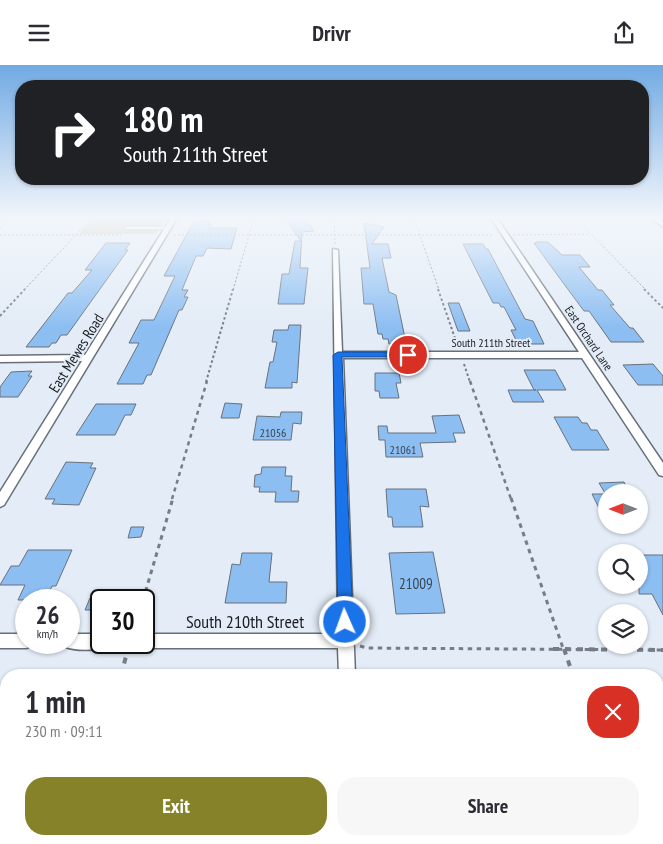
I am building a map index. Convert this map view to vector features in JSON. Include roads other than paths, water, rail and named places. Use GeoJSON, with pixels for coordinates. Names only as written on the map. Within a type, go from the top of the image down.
{"type":"FeatureCollection","features":[{"type":"Feature","properties":{"kind":"street","name":"East Mewes Road"},"geometry":{"type":"LineString","coordinates":[[0,502],[152,254]]}},
{"type":"Feature","properties":{"kind":"street"},"geometry":{"type":"LineString","coordinates":[[335,254],[347,669]]}},
{"type":"Feature","properties":{"kind":"street","name":"East Orchard Lane"},"geometry":{"type":"LineString","coordinates":[[517,254],[663,472]]}},
{"type":"Feature","properties":{"kind":"street","name":"South 211th Street"},"geometry":{"type":"LineString","coordinates":[[338,355],[584,355]]}},
{"type":"Feature","properties":{"kind":"street"},"geometry":{"type":"LineString","coordinates":[[0,359],[89,358]]}},
{"type":"Feature","properties":{"kind":"street"},"geometry":{"type":"LineString","coordinates":[[0,641],[15,641]]}},
{"type":"Feature","properties":{"kind":"street","name":"South 210th Street"},"geometry":{"type":"LineString","coordinates":[[155,641],[346,641]]}}]}
